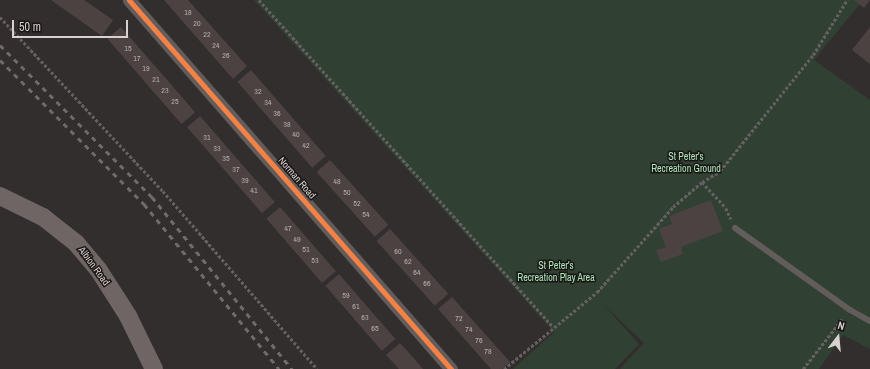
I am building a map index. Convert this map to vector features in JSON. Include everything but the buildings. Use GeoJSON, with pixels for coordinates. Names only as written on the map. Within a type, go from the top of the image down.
{"type":"FeatureCollection","features":[{"type":"Feature","properties":{"kind":"main road","name":"Albion Road"},"geometry":{"type":"LineString","coordinates":[[0,196],[43,217],[76,243],[98,269],[128,316],[154,369]]}},
{"type":"Feature","properties":{"kind":"street","name":"Norman Road"},"geometry":{"type":"LineString","coordinates":[[129,0],[451,369]]}},
{"type":"Feature","properties":{"kind":"lane"},"geometry":{"type":"LineString","coordinates":[[735,228],[850,310],[870,321]]}},
{"type":"Feature","properties":{"kind":"path"},"geometry":{"type":"LineString","coordinates":[[259,0],[553,327]]}},
{"type":"Feature","properties":{"kind":"path"},"geometry":{"type":"LineString","coordinates":[[504,369],[597,292],[673,207],[702,182],[720,171],[813,54],[847,0]]}},
{"type":"Feature","properties":{"kind":"path"},"geometry":{"type":"LineString","coordinates":[[0,17],[163,191],[317,369]]}},
{"type":"Feature","properties":{"kind":"path"},"geometry":{"type":"LineString","coordinates":[[702,182],[726,208],[735,228]]}},
{"type":"Feature","properties":{"kind":"path"},"geometry":{"type":"LineString","coordinates":[[803,369],[850,310]]}},
{"type":"Feature","properties":{"kind":"green space","name":"St Peter's Recreation Ground"},"geometry":{"type":"Polygon","coordinates":[[[254,0],[863,0],[814,60],[870,100],[870,349],[843,335],[819,369],[620,369],[644,343],[602,303],[639,344],[615,369],[513,369],[554,332],[254,0]]]}},
{"type":"Feature","properties":{"kind":"railway"},"geometry":{"type":"LineString","coordinates":[[0,45],[152,197],[292,369]]}},
{"type":"Feature","properties":{"kind":"railway"},"geometry":{"type":"LineString","coordinates":[[0,60],[144,204],[279,369]]}},
{"type":"Feature","properties":{"kind":"cycle path"},"geometry":{"type":"LineString","coordinates":[[129,0],[451,369]]}},
{"type":"Feature","properties":{"kind":"park label","name":"St Peter's Recreation Play Area"},"geometry":{"type":"Point","coordinates":[556,270]}}]}
